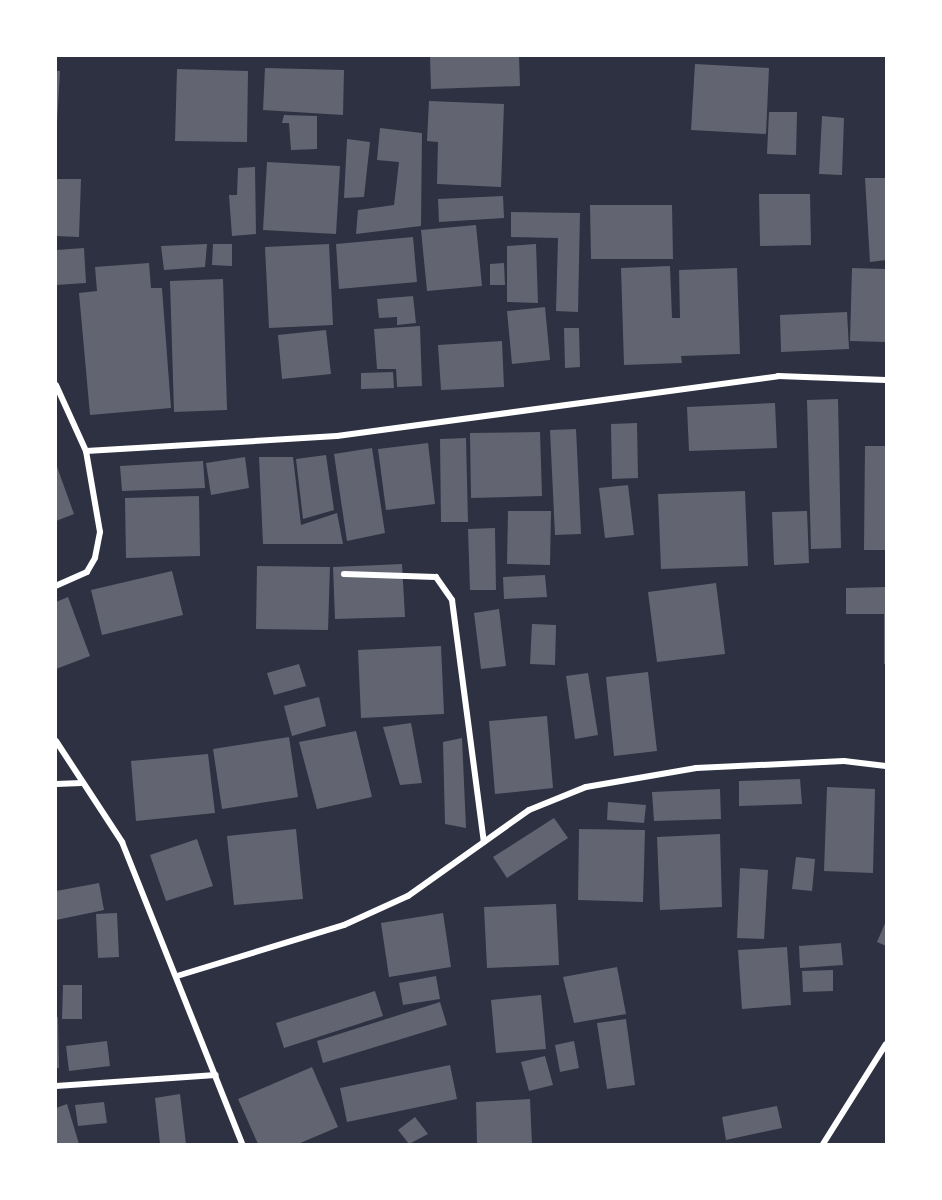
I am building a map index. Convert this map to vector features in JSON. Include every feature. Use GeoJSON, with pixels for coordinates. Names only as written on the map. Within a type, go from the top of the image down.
{"type":"FeatureCollection","features":[{"type":"Feature","properties":{"kind":"street"},"geometry":{"type":"LineString","coordinates":[[86,451],[337,436],[778,376],[886,380]]}},
{"type":"Feature","properties":{"kind":"street"},"geometry":{"type":"LineString","coordinates":[[56,385],[86,451],[100,532],[95,558],[87,572],[56,586]]}},
{"type":"Feature","properties":{"kind":"street"},"geometry":{"type":"LineString","coordinates":[[344,574],[436,577],[452,600],[484,842]]}},
{"type":"Feature","properties":{"kind":"street"},"geometry":{"type":"LineString","coordinates":[[56,741],[122,842],[242,1144]]}},
{"type":"Feature","properties":{"kind":"street"},"geometry":{"type":"LineString","coordinates":[[177,976],[344,925],[408,896],[529,810],[586,787],[696,768],[844,761],[886,766]]}},
{"type":"Feature","properties":{"kind":"street"},"geometry":{"type":"LineString","coordinates":[[56,784],[82,783]]}},
{"type":"Feature","properties":{"kind":"street"},"geometry":{"type":"LineString","coordinates":[[823,1144],[886,1044]]}},
{"type":"Feature","properties":{"kind":"street"},"geometry":{"type":"LineString","coordinates":[[56,1086],[216,1075]]}},
{"type":"Feature","properties":{"kind":"building"},"geometry":{"type":"Polygon","coordinates":[[[430,56],[519,56],[520,86],[431,89],[430,56]]]}},
{"type":"Feature","properties":{"kind":"building"},"geometry":{"type":"Polygon","coordinates":[[[695,64],[769,68],[766,134],[691,130],[695,64]]]}},
{"type":"Feature","properties":{"kind":"building"},"geometry":{"type":"Polygon","coordinates":[[[265,68],[344,70],[343,115],[263,110],[265,68]]]}},
{"type":"Feature","properties":{"kind":"building"},"geometry":{"type":"Polygon","coordinates":[[[177,69],[248,71],[247,142],[175,141],[177,69]]]}},
{"type":"Feature","properties":{"kind":"building"},"geometry":{"type":"Polygon","coordinates":[[[56,71],[60,71],[57,123],[56,123],[56,71]]]}},
{"type":"Feature","properties":{"kind":"building"},"geometry":{"type":"Polygon","coordinates":[[[429,101],[504,104],[501,187],[437,184],[438,142],[427,141],[429,101]]]}},
{"type":"Feature","properties":{"kind":"building"},"geometry":{"type":"Polygon","coordinates":[[[769,112],[797,112],[796,155],[767,154],[769,112]]]}},
{"type":"Feature","properties":{"kind":"building"},"geometry":{"type":"Polygon","coordinates":[[[284,115],[317,116],[317,149],[291,150],[289,123],[282,123],[284,115]]]}},
{"type":"Feature","properties":{"kind":"building"},"geometry":{"type":"Polygon","coordinates":[[[822,116],[844,118],[842,175],[819,174],[822,116]]]}},
{"type":"Feature","properties":{"kind":"building"},"geometry":{"type":"Polygon","coordinates":[[[380,128],[422,133],[421,226],[356,234],[358,210],[394,205],[399,162],[377,160],[380,128]]]}},
{"type":"Feature","properties":{"kind":"building"},"geometry":{"type":"Polygon","coordinates":[[[347,139],[370,142],[364,197],[344,198],[347,139]]]}},
{"type":"Feature","properties":{"kind":"building"},"geometry":{"type":"Polygon","coordinates":[[[267,162],[340,166],[336,234],[263,230],[267,162]]]}},
{"type":"Feature","properties":{"kind":"building"},"geometry":{"type":"Polygon","coordinates":[[[255,167],[256,234],[232,236],[229,195],[237,195],[238,168],[255,167]]]}},
{"type":"Feature","properties":{"kind":"building"},"geometry":{"type":"Polygon","coordinates":[[[865,178],[886,178],[886,260],[870,262],[865,178]]]}},
{"type":"Feature","properties":{"kind":"building"},"geometry":{"type":"Polygon","coordinates":[[[56,179],[81,179],[79,237],[56,236],[56,179]]]}},
{"type":"Feature","properties":{"kind":"building"},"geometry":{"type":"Polygon","coordinates":[[[759,194],[810,194],[811,245],[760,246],[759,194]]]}},
{"type":"Feature","properties":{"kind":"building"},"geometry":{"type":"Polygon","coordinates":[[[503,196],[504,218],[439,222],[438,199],[503,196]]]}},
{"type":"Feature","properties":{"kind":"building"},"geometry":{"type":"Polygon","coordinates":[[[590,205],[672,205],[673,259],[591,259],[590,205]]]}},
{"type":"Feature","properties":{"kind":"building"},"geometry":{"type":"Polygon","coordinates":[[[511,212],[580,213],[578,312],[556,311],[558,238],[511,237],[511,212]]]}},
{"type":"Feature","properties":{"kind":"building"},"geometry":{"type":"Polygon","coordinates":[[[476,225],[482,286],[427,291],[421,230],[476,225]]]}},
{"type":"Feature","properties":{"kind":"building"},"geometry":{"type":"Polygon","coordinates":[[[413,237],[417,282],[339,289],[336,244],[413,237]]]}},
{"type":"Feature","properties":{"kind":"building"},"geometry":{"type":"Polygon","coordinates":[[[207,244],[205,267],[164,270],[161,246],[207,244]]]}},
{"type":"Feature","properties":{"kind":"building"},"geometry":{"type":"Polygon","coordinates":[[[213,244],[232,244],[232,266],[212,265],[213,244]]]}},
{"type":"Feature","properties":{"kind":"building"},"geometry":{"type":"Polygon","coordinates":[[[329,244],[333,325],[269,328],[265,247],[329,244]]]}},
{"type":"Feature","properties":{"kind":"building"},"geometry":{"type":"Polygon","coordinates":[[[536,244],[538,303],[507,302],[507,246],[536,244]]]}},
{"type":"Feature","properties":{"kind":"building"},"geometry":{"type":"Polygon","coordinates":[[[84,248],[86,283],[56,285],[56,250],[84,248]]]}},
{"type":"Feature","properties":{"kind":"building"},"geometry":{"type":"Polygon","coordinates":[[[149,263],[151,288],[162,288],[171,408],[90,415],[79,293],[97,291],[95,267],[149,263]]]}},
{"type":"Feature","properties":{"kind":"building"},"geometry":{"type":"Polygon","coordinates":[[[504,263],[505,285],[490,285],[490,264],[504,263]]]}},
{"type":"Feature","properties":{"kind":"building"},"geometry":{"type":"Polygon","coordinates":[[[670,266],[672,318],[680,318],[679,270],[737,268],[740,354],[681,356],[682,363],[624,365],[621,268],[670,266]]]}},
{"type":"Feature","properties":{"kind":"building"},"geometry":{"type":"Polygon","coordinates":[[[852,268],[886,269],[886,342],[850,341],[852,268]]]}},
{"type":"Feature","properties":{"kind":"building"},"geometry":{"type":"Polygon","coordinates":[[[223,279],[227,410],[174,412],[170,281],[223,279]]]}},
{"type":"Feature","properties":{"kind":"building"},"geometry":{"type":"Polygon","coordinates":[[[413,296],[416,323],[397,325],[397,317],[379,318],[377,299],[413,296]]]}},
{"type":"Feature","properties":{"kind":"building"},"geometry":{"type":"Polygon","coordinates":[[[545,307],[550,360],[512,364],[507,311],[545,307]]]}},
{"type":"Feature","properties":{"kind":"building"},"geometry":{"type":"Polygon","coordinates":[[[847,312],[849,349],[781,352],[780,315],[847,312]]]}},
{"type":"Feature","properties":{"kind":"building"},"geometry":{"type":"Polygon","coordinates":[[[420,326],[422,386],[397,387],[396,369],[377,369],[374,329],[420,326]]]}},
{"type":"Feature","properties":{"kind":"building"},"geometry":{"type":"Polygon","coordinates":[[[564,328],[579,328],[580,367],[565,368],[564,328]]]}},
{"type":"Feature","properties":{"kind":"building"},"geometry":{"type":"Polygon","coordinates":[[[326,330],[331,374],[282,379],[278,335],[326,330]]]}},
{"type":"Feature","properties":{"kind":"building"},"geometry":{"type":"Polygon","coordinates":[[[502,341],[504,387],[441,390],[438,345],[502,341]]]}},
{"type":"Feature","properties":{"kind":"building"},"geometry":{"type":"Polygon","coordinates":[[[393,372],[394,388],[361,389],[361,373],[393,372]]]}},
{"type":"Feature","properties":{"kind":"building"},"geometry":{"type":"Polygon","coordinates":[[[838,399],[841,548],[811,549],[807,400],[838,399]]]}},
{"type":"Feature","properties":{"kind":"building"},"geometry":{"type":"Polygon","coordinates":[[[775,403],[777,448],[689,451],[687,407],[775,403]]]}},
{"type":"Feature","properties":{"kind":"building"},"geometry":{"type":"Polygon","coordinates":[[[637,423],[638,478],[612,479],[611,424],[637,423]]]}},
{"type":"Feature","properties":{"kind":"building"},"geometry":{"type":"Polygon","coordinates":[[[576,429],[581,534],[555,535],[550,430],[576,429]]]}},
{"type":"Feature","properties":{"kind":"building"},"geometry":{"type":"Polygon","coordinates":[[[540,432],[542,496],[471,498],[470,433],[540,432]]]}},
{"type":"Feature","properties":{"kind":"building"},"geometry":{"type":"Polygon","coordinates":[[[466,438],[468,522],[441,522],[440,439],[466,438]]]}},
{"type":"Feature","properties":{"kind":"building"},"geometry":{"type":"Polygon","coordinates":[[[428,443],[435,504],[386,510],[378,449],[428,443]]]}},
{"type":"Feature","properties":{"kind":"building"},"geometry":{"type":"Polygon","coordinates":[[[865,446],[886,446],[886,550],[864,550],[865,446]]]}},
{"type":"Feature","properties":{"kind":"building"},"geometry":{"type":"Polygon","coordinates":[[[372,448],[385,533],[347,541],[334,454],[372,448]]]}},
{"type":"Feature","properties":{"kind":"building"},"geometry":{"type":"Polygon","coordinates":[[[326,455],[334,510],[303,519],[296,459],[326,455]]]}},
{"type":"Feature","properties":{"kind":"building"},"geometry":{"type":"Polygon","coordinates":[[[245,457],[249,488],[211,495],[206,463],[245,457]]]}},
{"type":"Feature","properties":{"kind":"building"},"geometry":{"type":"Polygon","coordinates":[[[259,457],[293,457],[301,525],[337,513],[343,544],[263,544],[259,457]]]}},
{"type":"Feature","properties":{"kind":"building"},"geometry":{"type":"Polygon","coordinates":[[[203,461],[205,488],[122,491],[120,466],[203,461]]]}},
{"type":"Feature","properties":{"kind":"building"},"geometry":{"type":"Polygon","coordinates":[[[56,464],[74,514],[56,521],[56,464]]]}},
{"type":"Feature","properties":{"kind":"building"},"geometry":{"type":"Polygon","coordinates":[[[628,485],[634,535],[605,538],[599,488],[628,485]]]}},
{"type":"Feature","properties":{"kind":"building"},"geometry":{"type":"Polygon","coordinates":[[[745,491],[748,566],[661,569],[658,494],[745,491]]]}},
{"type":"Feature","properties":{"kind":"building"},"geometry":{"type":"Polygon","coordinates":[[[199,496],[200,556],[126,558],[125,498],[199,496]]]}},
{"type":"Feature","properties":{"kind":"building"},"geometry":{"type":"Polygon","coordinates":[[[508,511],[551,511],[550,565],[507,564],[508,511]]]}},
{"type":"Feature","properties":{"kind":"building"},"geometry":{"type":"Polygon","coordinates":[[[807,511],[809,563],[774,565],[772,512],[807,511]]]}},
{"type":"Feature","properties":{"kind":"building"},"geometry":{"type":"Polygon","coordinates":[[[495,528],[496,590],[470,590],[468,529],[495,528]]]}},
{"type":"Feature","properties":{"kind":"building"},"geometry":{"type":"Polygon","coordinates":[[[402,564],[405,617],[335,619],[333,567],[402,564]]]}},
{"type":"Feature","properties":{"kind":"building"},"geometry":{"type":"Polygon","coordinates":[[[257,566],[330,567],[328,630],[256,629],[257,566]]]}},
{"type":"Feature","properties":{"kind":"building"},"geometry":{"type":"Polygon","coordinates":[[[172,571],[183,615],[102,635],[91,590],[172,571]]]}},
{"type":"Feature","properties":{"kind":"building"},"geometry":{"type":"Polygon","coordinates":[[[545,575],[547,597],[504,599],[503,577],[545,575]]]}},
{"type":"Feature","properties":{"kind":"building"},"geometry":{"type":"Polygon","coordinates":[[[716,583],[725,654],[657,662],[648,592],[716,583]]]}},
{"type":"Feature","properties":{"kind":"building"},"geometry":{"type":"Polygon","coordinates":[[[886,587],[886,664],[884,664],[884,614],[846,614],[846,588],[886,587]]]}},
{"type":"Feature","properties":{"kind":"building"},"geometry":{"type":"Polygon","coordinates":[[[68,597],[90,656],[56,669],[56,602],[68,597]]]}},
{"type":"Feature","properties":{"kind":"building"},"geometry":{"type":"Polygon","coordinates":[[[499,609],[506,666],[481,669],[474,613],[499,609]]]}},
{"type":"Feature","properties":{"kind":"building"},"geometry":{"type":"Polygon","coordinates":[[[532,624],[556,625],[555,665],[530,664],[532,624]]]}},
{"type":"Feature","properties":{"kind":"building"},"geometry":{"type":"Polygon","coordinates":[[[441,646],[444,714],[361,718],[358,650],[441,646]]]}},
{"type":"Feature","properties":{"kind":"building"},"geometry":{"type":"Polygon","coordinates":[[[299,664],[306,686],[274,695],[267,673],[299,664]]]}},
{"type":"Feature","properties":{"kind":"building"},"geometry":{"type":"Polygon","coordinates":[[[648,672],[657,751],[614,756],[606,677],[648,672]]]}},
{"type":"Feature","properties":{"kind":"building"},"geometry":{"type":"Polygon","coordinates":[[[588,673],[598,735],[575,739],[566,676],[588,673]]]}},
{"type":"Feature","properties":{"kind":"building"},"geometry":{"type":"Polygon","coordinates":[[[319,697],[326,726],[292,736],[284,706],[319,697]]]}},
{"type":"Feature","properties":{"kind":"building"},"geometry":{"type":"Polygon","coordinates":[[[547,716],[553,788],[495,794],[489,721],[547,716]]]}},
{"type":"Feature","properties":{"kind":"building"},"geometry":{"type":"Polygon","coordinates":[[[411,723],[422,783],[400,785],[383,727],[411,723]]]}},
{"type":"Feature","properties":{"kind":"building"},"geometry":{"type":"Polygon","coordinates":[[[356,731],[372,797],[317,809],[299,742],[356,731]]]}},
{"type":"Feature","properties":{"kind":"building"},"geometry":{"type":"Polygon","coordinates":[[[289,737],[298,797],[222,809],[213,749],[289,737]]]}},
{"type":"Feature","properties":{"kind":"building"},"geometry":{"type":"Polygon","coordinates":[[[462,738],[466,828],[445,824],[443,742],[462,738]]]}},
{"type":"Feature","properties":{"kind":"building"},"geometry":{"type":"Polygon","coordinates":[[[208,754],[215,813],[136,821],[131,761],[208,754]]]}},
{"type":"Feature","properties":{"kind":"building"},"geometry":{"type":"Polygon","coordinates":[[[800,779],[802,804],[739,806],[739,781],[800,779]]]}},
{"type":"Feature","properties":{"kind":"building"},"geometry":{"type":"Polygon","coordinates":[[[827,787],[875,789],[873,873],[824,871],[827,787]]]}},
{"type":"Feature","properties":{"kind":"building"},"geometry":{"type":"Polygon","coordinates":[[[720,789],[721,819],[654,821],[652,792],[720,789]]]}},
{"type":"Feature","properties":{"kind":"building"},"geometry":{"type":"Polygon","coordinates":[[[608,802],[646,805],[644,823],[607,820],[608,802]]]}},
{"type":"Feature","properties":{"kind":"building"},"geometry":{"type":"Polygon","coordinates":[[[554,818],[568,838],[507,878],[493,857],[554,818]]]}},
{"type":"Feature","properties":{"kind":"building"},"geometry":{"type":"Polygon","coordinates":[[[296,829],[303,899],[234,905],[227,836],[296,829]]]}},
{"type":"Feature","properties":{"kind":"building"},"geometry":{"type":"Polygon","coordinates":[[[579,829],[645,830],[643,902],[578,900],[579,829]]]}},
{"type":"Feature","properties":{"kind":"building"},"geometry":{"type":"Polygon","coordinates":[[[720,834],[722,907],[660,910],[657,837],[720,834]]]}},
{"type":"Feature","properties":{"kind":"building"},"geometry":{"type":"Polygon","coordinates":[[[197,839],[213,886],[166,901],[150,855],[197,839]]]}},
{"type":"Feature","properties":{"kind":"building"},"geometry":{"type":"Polygon","coordinates":[[[796,857],[815,859],[812,891],[792,889],[796,857]]]}},
{"type":"Feature","properties":{"kind":"building"},"geometry":{"type":"Polygon","coordinates":[[[740,868],[768,870],[764,939],[737,938],[740,868]]]}},
{"type":"Feature","properties":{"kind":"building"},"geometry":{"type":"Polygon","coordinates":[[[99,883],[104,910],[56,920],[56,891],[99,883]]]}},
{"type":"Feature","properties":{"kind":"building"},"geometry":{"type":"Polygon","coordinates":[[[556,904],[559,965],[487,968],[484,907],[556,904]]]}},
{"type":"Feature","properties":{"kind":"building"},"geometry":{"type":"Polygon","coordinates":[[[117,913],[119,957],[98,958],[96,914],[117,913]]]}},
{"type":"Feature","properties":{"kind":"building"},"geometry":{"type":"Polygon","coordinates":[[[443,913],[451,967],[389,977],[381,923],[443,913]]]}},
{"type":"Feature","properties":{"kind":"building"},"geometry":{"type":"Polygon","coordinates":[[[886,921],[886,946],[877,942],[886,921]]]}},
{"type":"Feature","properties":{"kind":"building"},"geometry":{"type":"Polygon","coordinates":[[[841,943],[843,965],[800,968],[799,946],[841,943]]]}},
{"type":"Feature","properties":{"kind":"building"},"geometry":{"type":"Polygon","coordinates":[[[787,947],[791,1005],[742,1009],[738,950],[787,947]]]}},
{"type":"Feature","properties":{"kind":"building"},"geometry":{"type":"Polygon","coordinates":[[[617,967],[626,1014],[574,1023],[563,977],[617,967]]]}},
{"type":"Feature","properties":{"kind":"building"},"geometry":{"type":"Polygon","coordinates":[[[833,970],[833,991],[803,992],[802,971],[833,970]]]}},
{"type":"Feature","properties":{"kind":"building"},"geometry":{"type":"Polygon","coordinates":[[[436,976],[440,999],[403,1005],[399,983],[436,976]]]}},
{"type":"Feature","properties":{"kind":"building"},"geometry":{"type":"Polygon","coordinates":[[[63,985],[82,985],[82,1019],[62,1019],[63,985]]]}},
{"type":"Feature","properties":{"kind":"building"},"geometry":{"type":"Polygon","coordinates":[[[375,991],[383,1016],[284,1048],[276,1023],[375,991]]]}},
{"type":"Feature","properties":{"kind":"building"},"geometry":{"type":"Polygon","coordinates":[[[541,995],[546,1049],[496,1053],[491,1000],[541,995]]]}},
{"type":"Feature","properties":{"kind":"building"},"geometry":{"type":"Polygon","coordinates":[[[440,1002],[447,1025],[323,1063],[317,1041],[440,1002]]]}},
{"type":"Feature","properties":{"kind":"building"},"geometry":{"type":"Polygon","coordinates":[[[56,1017],[58,1017],[59,1068],[56,1068],[56,1017]]]}},
{"type":"Feature","properties":{"kind":"building"},"geometry":{"type":"Polygon","coordinates":[[[626,1019],[635,1085],[607,1089],[597,1023],[626,1019]]]}},
{"type":"Feature","properties":{"kind":"building"},"geometry":{"type":"Polygon","coordinates":[[[107,1041],[110,1066],[69,1071],[66,1046],[107,1041]]]}},
{"type":"Feature","properties":{"kind":"building"},"geometry":{"type":"Polygon","coordinates":[[[574,1041],[579,1068],[560,1072],[555,1045],[574,1041]]]}},
{"type":"Feature","properties":{"kind":"building"},"geometry":{"type":"Polygon","coordinates":[[[545,1056],[553,1085],[529,1091],[521,1062],[545,1056]]]}},
{"type":"Feature","properties":{"kind":"building"},"geometry":{"type":"Polygon","coordinates":[[[450,1065],[457,1099],[347,1122],[340,1088],[450,1065]]]}},
{"type":"Feature","properties":{"kind":"building"},"geometry":{"type":"Polygon","coordinates":[[[312,1067],[338,1127],[298,1144],[258,1144],[238,1099],[312,1067]]]}},
{"type":"Feature","properties":{"kind":"building"},"geometry":{"type":"Polygon","coordinates":[[[180,1094],[186,1144],[160,1144],[155,1098],[180,1094]]]}},
{"type":"Feature","properties":{"kind":"building"},"geometry":{"type":"Polygon","coordinates":[[[530,1099],[532,1144],[477,1144],[476,1102],[530,1099]]]}},
{"type":"Feature","properties":{"kind":"building"},"geometry":{"type":"Polygon","coordinates":[[[104,1102],[107,1123],[78,1126],[75,1105],[104,1102]]]}},
{"type":"Feature","properties":{"kind":"building"},"geometry":{"type":"Polygon","coordinates":[[[67,1104],[79,1144],[56,1144],[56,1108],[67,1104]]]}},
{"type":"Feature","properties":{"kind":"building"},"geometry":{"type":"Polygon","coordinates":[[[777,1106],[782,1128],[726,1140],[722,1117],[777,1106]]]}},
{"type":"Feature","properties":{"kind":"building"},"geometry":{"type":"Polygon","coordinates":[[[415,1117],[428,1134],[409,1144],[398,1130],[415,1117]]]}}]}
